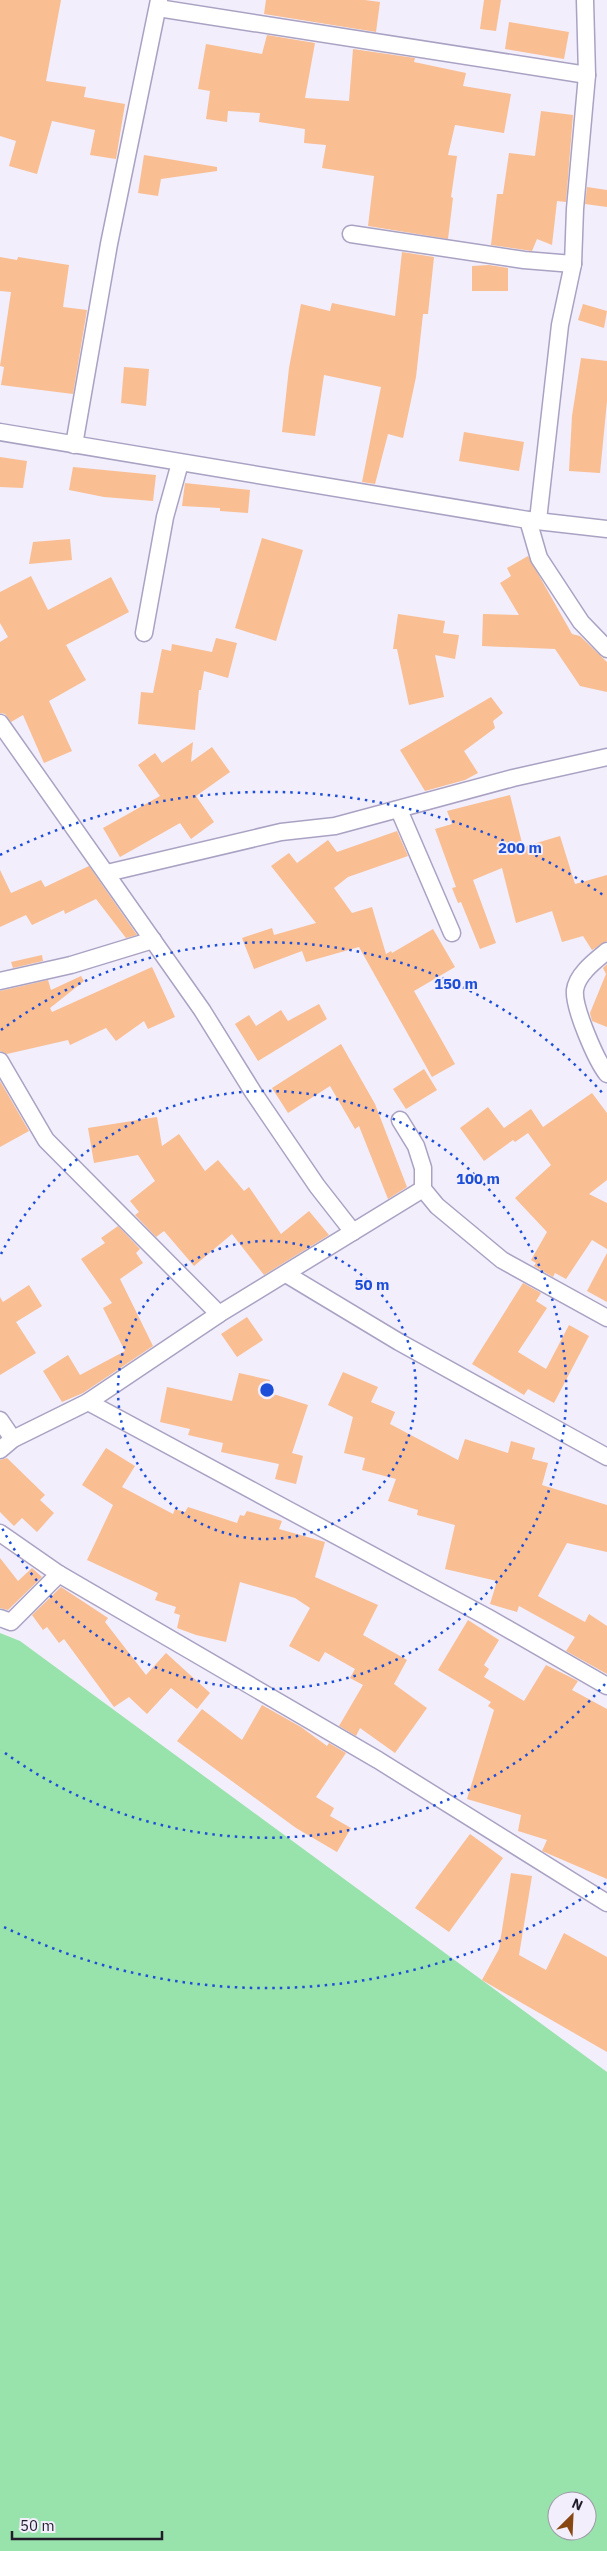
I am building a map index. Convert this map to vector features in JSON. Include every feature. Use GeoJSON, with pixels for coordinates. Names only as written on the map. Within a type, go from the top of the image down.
{"type":"FeatureCollection","features":[{"type":"Feature","properties":{"kind":"street"},"geometry":{"type":"LineString","coordinates":[[585,0],[587,75],[575,209],[573,264],[560,325],[533,520],[539,558],[581,622],[607,649]]}},
{"type":"Feature","properties":{"kind":"street"},"geometry":{"type":"LineString","coordinates":[[74,445],[109,244],[159,4],[587,75]]}},
{"type":"Feature","properties":{"kind":"street"},"geometry":{"type":"LineString","coordinates":[[351,234],[524,260],[573,264]]}},
{"type":"Feature","properties":{"kind":"street"},"geometry":{"type":"LineString","coordinates":[[0,432],[533,520],[607,529]]}},
{"type":"Feature","properties":{"kind":"street"},"geometry":{"type":"LineString","coordinates":[[144,633],[165,517],[180,463]]}},
{"type":"Feature","properties":{"kind":"street"},"geometry":{"type":"LineString","coordinates":[[0,723],[202,1010],[253,1092],[317,1186],[353,1232]]}},
{"type":"Feature","properties":{"kind":"street"},"geometry":{"type":"LineString","coordinates":[[107,873],[281,832],[335,826],[513,778],[607,757]]}},
{"type":"Feature","properties":{"kind":"street"},"geometry":{"type":"LineString","coordinates":[[399,810],[452,933]]}},
{"type":"Feature","properties":{"kind":"street"},"geometry":{"type":"LineString","coordinates":[[0,981],[71,965],[153,940]]}},
{"type":"Feature","properties":{"kind":"street"},"geometry":{"type":"LineString","coordinates":[[607,951],[583,972],[575,990],[583,1022],[598,1062],[607,1074]]}},
{"type":"Feature","properties":{"kind":"street"},"geometry":{"type":"LineString","coordinates":[[0,1061],[46,1140],[219,1314]]}},
{"type":"Feature","properties":{"kind":"street"},"geometry":{"type":"LineString","coordinates":[[400,1120],[416,1146],[423,1168],[423,1189],[437,1206],[502,1260],[607,1318]]}},
{"type":"Feature","properties":{"kind":"street"},"geometry":{"type":"LineString","coordinates":[[0,1450],[13,1439],[88,1402],[219,1314],[423,1189]]}},
{"type":"Feature","properties":{"kind":"street"},"geometry":{"type":"LineString","coordinates":[[286,1274],[399,1342],[607,1457]]}},
{"type":"Feature","properties":{"kind":"street"},"geometry":{"type":"LineString","coordinates":[[88,1402],[365,1550],[607,1686]]}},
{"type":"Feature","properties":{"kind":"street"},"geometry":{"type":"LineString","coordinates":[[0,1420],[13,1439]]}},
{"type":"Feature","properties":{"kind":"street"},"geometry":{"type":"LineString","coordinates":[[0,1533],[59,1574],[378,1760],[607,1903]]}},
{"type":"Feature","properties":{"kind":"street"},"geometry":{"type":"LineString","coordinates":[[0,1618],[11,1622],[59,1574]]}},
{"type":"Feature","properties":{"kind":"green space"},"geometry":{"type":"Polygon","coordinates":[[[0,1633],[20,1641],[607,2072],[607,2551],[0,2551],[0,1633]]]}},
{"type":"Feature","properties":{"kind":"building"},"geometry":{"type":"Polygon","coordinates":[[[0,0],[61,0],[46,81],[86,87],[84,97],[125,104],[116,159],[90,155],[95,130],[52,121],[37,174],[9,166],[16,141],[0,136],[0,0]]]}},
{"type":"Feature","properties":{"kind":"building"},"geometry":{"type":"Polygon","coordinates":[[[266,0],[365,0],[380,2],[376,32],[264,14],[266,0]]]}},
{"type":"Feature","properties":{"kind":"building"},"geometry":{"type":"Polygon","coordinates":[[[484,0],[501,0],[496,31],[480,29],[484,0]]]}},
{"type":"Feature","properties":{"kind":"building"},"geometry":{"type":"Polygon","coordinates":[[[509,22],[569,32],[564,59],[505,49],[509,22]]]}},
{"type":"Feature","properties":{"kind":"building"},"geometry":{"type":"Polygon","coordinates":[[[267,35],[315,43],[305,98],[349,101],[353,49],[415,58],[414,62],[466,73],[463,86],[511,94],[504,133],[455,125],[448,155],[457,156],[451,197],[453,198],[448,239],[368,226],[374,176],[322,168],[326,145],[304,143],[305,129],[259,122],[260,113],[228,111],[227,122],[206,119],[210,91],[198,89],[206,44],[262,54],[267,35]]]}},
{"type":"Feature","properties":{"kind":"building"},"geometry":{"type":"Polygon","coordinates":[[[541,111],[573,115],[566,202],[557,201],[552,245],[537,239],[532,251],[491,245],[497,194],[503,194],[509,153],[535,156],[541,111]]]}},
{"type":"Feature","properties":{"kind":"building"},"geometry":{"type":"Polygon","coordinates":[[[144,155],[217,167],[217,171],[161,179],[158,196],[138,193],[144,155]]]}},
{"type":"Feature","properties":{"kind":"building"},"geometry":{"type":"Polygon","coordinates":[[[587,187],[607,190],[607,207],[585,204],[587,187]]]}},
{"type":"Feature","properties":{"kind":"building"},"geometry":{"type":"Polygon","coordinates":[[[402,252],[434,257],[428,314],[423,314],[416,377],[403,438],[388,434],[375,484],[362,482],[381,387],[324,375],[315,436],[282,432],[289,368],[301,304],[330,311],[332,303],[395,316],[402,252]]]}},
{"type":"Feature","properties":{"kind":"building"},"geometry":{"type":"Polygon","coordinates":[[[0,257],[17,260],[18,257],[69,265],[63,307],[87,310],[73,394],[1,385],[4,367],[0,366],[11,292],[0,291],[0,257]]]}},
{"type":"Feature","properties":{"kind":"building"},"geometry":{"type":"Polygon","coordinates":[[[489,265],[508,268],[508,291],[472,291],[472,266],[489,265]]]}},
{"type":"Feature","properties":{"kind":"building"},"geometry":{"type":"Polygon","coordinates":[[[583,304],[607,311],[604,328],[578,320],[583,304]]]}},
{"type":"Feature","properties":{"kind":"building"},"geometry":{"type":"Polygon","coordinates":[[[581,358],[607,361],[607,401],[600,473],[569,471],[572,416],[581,358]]]}},
{"type":"Feature","properties":{"kind":"building"},"geometry":{"type":"Polygon","coordinates":[[[124,367],[149,369],[146,406],[121,403],[124,367]]]}},
{"type":"Feature","properties":{"kind":"building"},"geometry":{"type":"Polygon","coordinates":[[[464,432],[524,442],[519,471],[459,461],[464,432]]]}},
{"type":"Feature","properties":{"kind":"building"},"geometry":{"type":"Polygon","coordinates":[[[0,457],[27,461],[23,488],[0,487],[0,457]]]}},
{"type":"Feature","properties":{"kind":"building"},"geometry":{"type":"Polygon","coordinates":[[[73,467],[156,475],[153,501],[104,497],[69,490],[73,467]]]}},
{"type":"Feature","properties":{"kind":"building"},"geometry":{"type":"Polygon","coordinates":[[[185,483],[250,490],[248,513],[220,511],[220,508],[182,506],[185,483]]]}},
{"type":"Feature","properties":{"kind":"building"},"geometry":{"type":"Polygon","coordinates":[[[262,538],[303,550],[276,641],[235,628],[262,538]]]}},
{"type":"Feature","properties":{"kind":"building"},"geometry":{"type":"Polygon","coordinates":[[[70,539],[72,560],[29,564],[33,542],[70,539]]]}},
{"type":"Feature","properties":{"kind":"building"},"geometry":{"type":"Polygon","coordinates":[[[528,556],[572,634],[580,636],[607,662],[607,692],[580,686],[555,649],[482,646],[483,614],[519,615],[500,583],[511,576],[507,568],[528,556]]]}},
{"type":"Feature","properties":{"kind":"building"},"geometry":{"type":"Polygon","coordinates":[[[31,576],[48,610],[111,577],[129,612],[66,645],[86,680],[49,701],[72,751],[44,763],[23,715],[11,722],[5,714],[0,713],[0,642],[8,637],[0,623],[0,592],[31,576]]]}},
{"type":"Feature","properties":{"kind":"building"},"geometry":{"type":"Polygon","coordinates":[[[398,614],[445,621],[443,633],[459,635],[455,659],[435,655],[444,697],[409,705],[397,649],[393,649],[398,614]]]}},
{"type":"Feature","properties":{"kind":"building"},"geometry":{"type":"Polygon","coordinates":[[[216,638],[237,643],[228,678],[204,671],[201,690],[199,690],[195,730],[138,724],[141,692],[153,693],[162,649],[171,651],[172,644],[212,652],[216,638]]]}},
{"type":"Feature","properties":{"kind":"building"},"geometry":{"type":"Polygon","coordinates":[[[491,697],[503,713],[493,721],[495,728],[464,751],[478,773],[465,780],[425,791],[400,750],[491,697]]]}},
{"type":"Feature","properties":{"kind":"building"},"geometry":{"type":"Polygon","coordinates":[[[193,742],[191,762],[212,747],[230,772],[196,796],[214,822],[191,839],[180,823],[120,857],[103,828],[160,796],[138,765],[155,753],[162,763],[193,742]]]}},
{"type":"Feature","properties":{"kind":"building"},"geometry":{"type":"Polygon","coordinates":[[[510,795],[523,847],[560,836],[575,884],[607,875],[607,941],[592,950],[583,936],[562,942],[552,911],[516,923],[502,868],[473,880],[496,943],[480,949],[461,902],[458,903],[452,888],[456,887],[435,829],[452,824],[447,811],[510,795]]]}},
{"type":"Feature","properties":{"kind":"building"},"geometry":{"type":"Polygon","coordinates":[[[397,831],[408,856],[348,877],[334,888],[352,913],[372,907],[386,954],[391,951],[392,953],[433,929],[455,967],[414,991],[455,1064],[432,1077],[359,947],[306,962],[302,951],[254,969],[242,938],[272,928],[274,935],[316,923],[271,866],[289,853],[297,863],[328,840],[337,852],[397,831]]]}},
{"type":"Feature","properties":{"kind":"building"},"geometry":{"type":"Polygon","coordinates":[[[89,866],[137,935],[126,938],[96,899],[65,914],[64,910],[32,925],[26,915],[0,927],[0,870],[11,893],[41,880],[45,887],[89,866]]]}},
{"type":"Feature","properties":{"kind":"building"},"geometry":{"type":"Polygon","coordinates":[[[42,955],[43,961],[13,968],[11,962],[42,955]]]}},
{"type":"Feature","properties":{"kind":"building"},"geometry":{"type":"Polygon","coordinates":[[[607,964],[607,1027],[592,1021],[590,1013],[606,974],[603,968],[607,964]]]}},
{"type":"Feature","properties":{"kind":"building"},"geometry":{"type":"Polygon","coordinates":[[[152,967],[175,1017],[148,1029],[144,1021],[116,1041],[106,1028],[70,1045],[68,1040],[7,1054],[0,1051],[0,991],[48,980],[51,990],[81,976],[84,981],[50,1008],[52,1012],[152,967]]]}},
{"type":"Feature","properties":{"kind":"building"},"geometry":{"type":"Polygon","coordinates":[[[319,1004],[327,1019],[258,1061],[235,1024],[249,1015],[256,1026],[281,1010],[288,1021],[319,1004]]]}},
{"type":"Feature","properties":{"kind":"building"},"geometry":{"type":"Polygon","coordinates":[[[341,1044],[375,1104],[407,1187],[388,1199],[359,1126],[355,1129],[330,1086],[288,1113],[272,1088],[341,1044]]]}},
{"type":"Feature","properties":{"kind":"building"},"geometry":{"type":"Polygon","coordinates":[[[424,1069],[437,1090],[406,1109],[393,1089],[424,1069]]]}},
{"type":"Feature","properties":{"kind":"building"},"geometry":{"type":"Polygon","coordinates":[[[0,1081],[29,1131],[0,1147],[0,1081]]]}},
{"type":"Feature","properties":{"kind":"building"},"geometry":{"type":"Polygon","coordinates":[[[592,1093],[607,1113],[607,1180],[589,1194],[607,1203],[607,1249],[592,1240],[566,1279],[555,1273],[553,1277],[534,1266],[536,1263],[531,1260],[547,1232],[515,1198],[551,1165],[528,1133],[515,1142],[513,1140],[484,1161],[460,1128],[488,1107],[504,1128],[531,1109],[543,1127],[592,1093]]]}},
{"type":"Feature","properties":{"kind":"building"},"geometry":{"type":"Polygon","coordinates":[[[157,1117],[162,1146],[179,1134],[205,1171],[218,1160],[244,1191],[249,1187],[281,1234],[309,1211],[329,1235],[264,1275],[232,1234],[194,1266],[164,1231],[156,1237],[135,1215],[139,1212],[130,1201],[155,1181],[138,1155],[94,1163],[88,1128],[157,1117]]]}},
{"type":"Feature","properties":{"kind":"building"},"geometry":{"type":"Polygon","coordinates":[[[118,1226],[140,1249],[136,1253],[143,1263],[120,1279],[153,1346],[83,1393],[62,1402],[43,1371],[68,1355],[80,1375],[125,1351],[103,1308],[112,1303],[81,1259],[105,1243],[101,1238],[118,1226]]]}},
{"type":"Feature","properties":{"kind":"building"},"geometry":{"type":"Polygon","coordinates":[[[607,1253],[607,1302],[587,1291],[607,1253]]]}},
{"type":"Feature","properties":{"kind":"building"},"geometry":{"type":"Polygon","coordinates":[[[523,1283],[541,1293],[536,1301],[547,1308],[518,1352],[546,1369],[569,1325],[589,1336],[554,1403],[528,1389],[524,1395],[472,1364],[523,1283]]]}},
{"type":"Feature","properties":{"kind":"building"},"geometry":{"type":"Polygon","coordinates":[[[29,1285],[42,1306],[16,1322],[36,1353],[0,1375],[0,1297],[3,1302],[29,1285]]]}},
{"type":"Feature","properties":{"kind":"building"},"geometry":{"type":"Polygon","coordinates":[[[247,1317],[263,1340],[237,1357],[221,1334],[247,1317]]]}},
{"type":"Feature","properties":{"kind":"building"},"geometry":{"type":"Polygon","coordinates":[[[343,1372],[378,1387],[371,1402],[395,1412],[390,1424],[458,1460],[465,1439],[508,1453],[511,1441],[535,1448],[532,1459],[548,1463],[542,1485],[607,1505],[607,1552],[567,1543],[538,1596],[585,1622],[589,1614],[607,1626],[607,1674],[566,1651],[575,1637],[519,1606],[517,1612],[490,1604],[497,1581],[445,1569],[455,1525],[417,1515],[418,1510],[388,1501],[396,1479],[362,1470],[365,1458],[344,1453],[353,1417],[328,1405],[343,1372]]]}},
{"type":"Feature","properties":{"kind":"building"},"geometry":{"type":"Polygon","coordinates":[[[239,1373],[270,1380],[267,1392],[308,1405],[292,1453],[303,1456],[296,1484],[275,1479],[279,1464],[221,1452],[223,1443],[188,1435],[190,1429],[160,1422],[167,1387],[232,1401],[239,1373]]]}},
{"type":"Feature","properties":{"kind":"building"},"geometry":{"type":"Polygon","coordinates":[[[106,1448],[135,1466],[122,1487],[173,1514],[175,1509],[185,1512],[188,1507],[237,1523],[240,1515],[244,1516],[247,1511],[282,1521],[279,1529],[325,1542],[315,1577],[378,1605],[363,1635],[407,1660],[394,1684],[427,1708],[395,1753],[360,1728],[356,1736],[339,1726],[363,1685],[350,1678],[355,1669],[325,1652],[319,1662],[289,1646],[310,1608],[295,1598],[240,1582],[226,1642],[196,1635],[177,1628],[180,1615],[174,1613],[176,1607],[155,1600],[158,1593],[87,1560],[113,1505],[82,1485],[106,1448]]]}},
{"type":"Feature","properties":{"kind":"building"},"geometry":{"type":"Polygon","coordinates":[[[7,1458],[45,1495],[40,1500],[54,1513],[37,1532],[22,1518],[14,1526],[0,1512],[0,1460],[7,1458]]]}},
{"type":"Feature","properties":{"kind":"building"},"geometry":{"type":"Polygon","coordinates":[[[0,1558],[18,1581],[32,1568],[42,1577],[8,1610],[0,1608],[0,1558]]]}},
{"type":"Feature","properties":{"kind":"building"},"geometry":{"type":"Polygon","coordinates":[[[61,1587],[108,1618],[105,1622],[146,1675],[166,1653],[210,1693],[197,1709],[171,1688],[147,1714],[129,1697],[114,1707],[64,1639],[59,1643],[47,1627],[43,1630],[32,1615],[61,1587]]]}},
{"type":"Feature","properties":{"kind":"building"},"geometry":{"type":"Polygon","coordinates":[[[468,1620],[499,1640],[484,1665],[489,1669],[484,1677],[524,1701],[546,1665],[578,1681],[572,1690],[607,1709],[607,1879],[542,1851],[547,1840],[518,1831],[521,1815],[467,1799],[494,1710],[488,1706],[491,1702],[438,1670],[468,1620]]]}},
{"type":"Feature","properties":{"kind":"building"},"geometry":{"type":"Polygon","coordinates":[[[262,1705],[301,1727],[327,1746],[329,1743],[346,1753],[316,1797],[334,1808],[330,1816],[351,1828],[337,1852],[296,1828],[177,1741],[202,1709],[242,1740],[262,1705]]]}},
{"type":"Feature","properties":{"kind":"building"},"geometry":{"type":"Polygon","coordinates":[[[470,1834],[503,1858],[449,1932],[415,1908],[470,1834]]]}},
{"type":"Feature","properties":{"kind":"building"},"geometry":{"type":"Polygon","coordinates":[[[511,1873],[532,1876],[519,1955],[546,1970],[564,1933],[607,1957],[607,2052],[482,1980],[499,1949],[511,1873]]]}}]}
